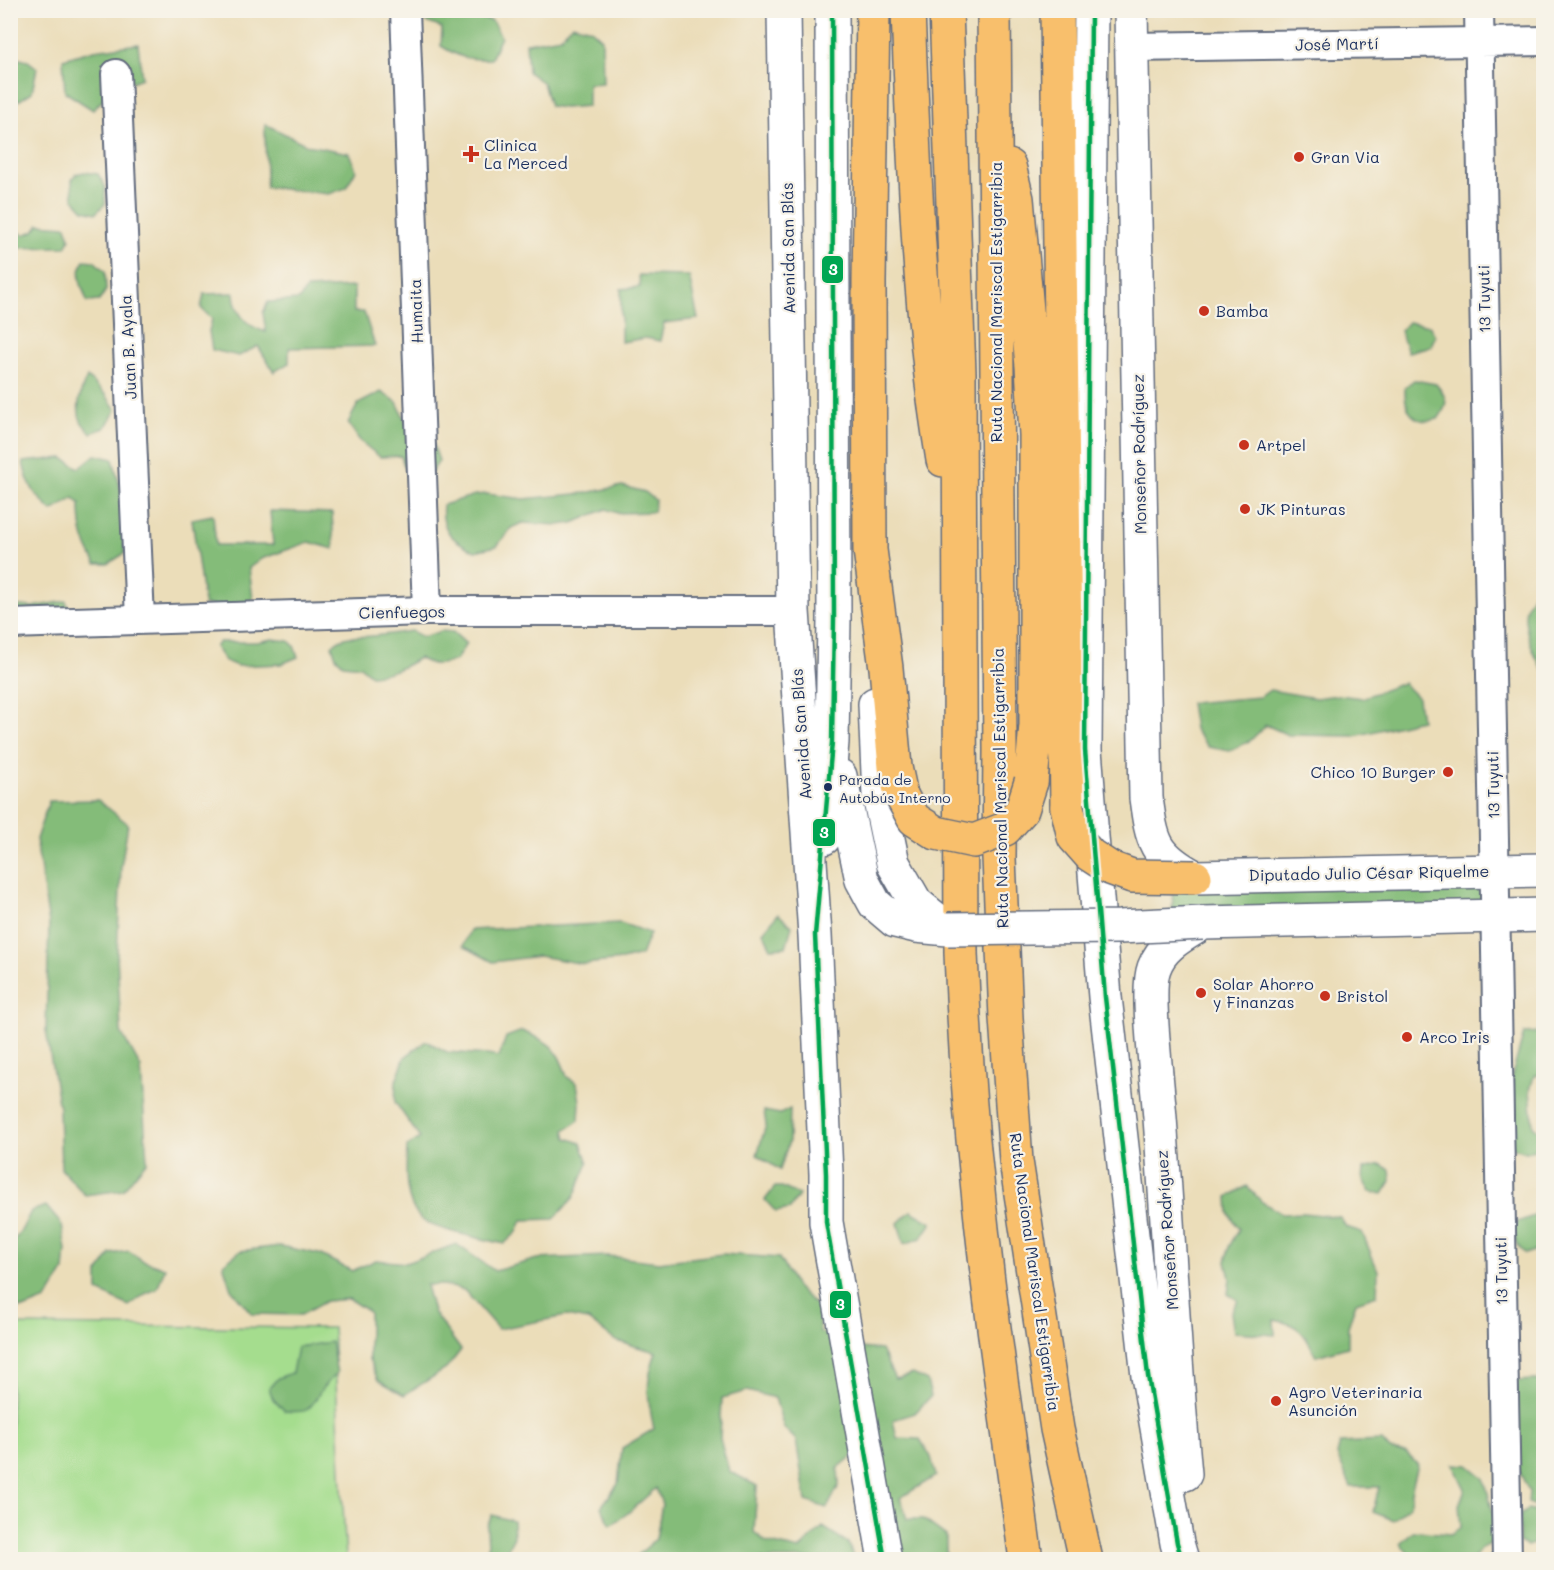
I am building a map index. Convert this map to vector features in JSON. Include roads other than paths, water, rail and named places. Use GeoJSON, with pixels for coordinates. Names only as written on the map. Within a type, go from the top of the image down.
{"type":"FeatureCollection","features":[{"type":"Feature","properties":{"kind":"highway"},"geometry":{"type":"LineString","coordinates":[[873,10],[869,282],[870,549],[886,668],[895,767],[901,795],[914,819],[936,833],[974,841],[1005,829],[1022,810],[1031,782],[1037,695],[1035,412],[1017,199],[995,103]]}},
{"type":"Feature","properties":{"kind":"highway"},"geometry":{"type":"LineString","coordinates":[[908,10],[916,217],[927,340],[939,434],[959,556]]}},
{"type":"Feature","properties":{"kind":"highway"},"geometry":{"type":"LineString","coordinates":[[946,10],[959,373],[961,953],[964,1026],[977,1181],[996,1342],[1026,1560]]}},
{"type":"Feature","properties":{"kind":"highway","name":"Ruta Nacional Mariscal Estigarribia"},"geometry":{"type":"LineString","coordinates":[[994,10],[999,858],[1006,1018],[1018,1173],[1057,1429],[1086,1560]]}},
{"type":"Feature","properties":{"kind":"highway"},"geometry":{"type":"LineString","coordinates":[[1040,10],[1059,148]]}},
{"type":"Feature","properties":{"kind":"highway"},"geometry":{"type":"LineString","coordinates":[[1057,10],[1068,807],[1074,837],[1090,855],[1110,868],[1132,876],[1195,877]]}},
{"type":"Feature","properties":{"kind":"street","name":"Humaita"},"geometry":{"type":"LineString","coordinates":[[405,10],[427,611]]}},
{"type":"Feature","properties":{"kind":"street","name":"Avenida San Blás"},"geometry":{"type":"LineString","coordinates":[[784,10],[793,610],[815,935],[826,1174],[826,1222],[885,1560]]}},
{"type":"Feature","properties":{"kind":"street"},"geometry":{"type":"LineString","coordinates":[[815,935],[832,742],[834,607],[832,10]]}},
{"type":"Feature","properties":{"kind":"street"},"geometry":{"type":"LineString","coordinates":[[1091,10],[1085,750],[1105,997],[1148,1376],[1177,1543],[1182,1560]]}},
{"type":"Feature","properties":{"kind":"street","name":"Monseñor Rodríguez"},"geometry":{"type":"LineString","coordinates":[[1131,10],[1146,798],[1150,831],[1156,845],[1170,862],[1195,877]]}},
{"type":"Feature","properties":{"kind":"street","name":"13 Tuyuti"},"geometry":{"type":"LineString","coordinates":[[1479,10],[1507,1560]]}},
{"type":"Feature","properties":{"kind":"street","name":"José Martí"},"geometry":{"type":"LineString","coordinates":[[1131,47],[1544,41]]}},
{"type":"Feature","properties":{"kind":"street","name":"Juan B. Ayala"},"geometry":{"type":"LineString","coordinates":[[116,74],[140,620]]}},
{"type":"Feature","properties":{"kind":"street"},"geometry":{"type":"LineString","coordinates":[[870,549],[879,796],[892,863],[916,903],[948,929]]}},
{"type":"Feature","properties":{"kind":"street","name":"Cienfuegos"},"geometry":{"type":"LineString","coordinates":[[10,624],[427,611],[793,610]]}},
{"type":"Feature","properties":{"kind":"street"},"geometry":{"type":"LineString","coordinates":[[832,742],[862,880],[875,904],[895,921],[916,926],[948,929],[1119,927],[1544,915]]}},
{"type":"Feature","properties":{"kind":"street","name":"Diputado Julio César Riquelme"},"geometry":{"type":"LineString","coordinates":[[1195,877],[1544,870]]}},
{"type":"Feature","properties":{"kind":"street","name":"Monseñor Rodríguez"},"geometry":{"type":"LineString","coordinates":[[1192,1560],[1176,1377],[1160,1117],[1152,1033],[1151,988],[1153,970],[1161,952],[1203,923]]}},
{"type":"Feature","properties":{"kind":"place","name":"Clinica La Merced"},"geometry":{"type":"Point","coordinates":[471,154]}},
{"type":"Feature","properties":{"kind":"place","name":"Gran Via"},"geometry":{"type":"Point","coordinates":[1299,157]}},
{"type":"Feature","properties":{"kind":"place","name":"Bamba"},"geometry":{"type":"Point","coordinates":[1204,311]}},
{"type":"Feature","properties":{"kind":"place","name":"Artpel"},"geometry":{"type":"Point","coordinates":[1244,445]}},
{"type":"Feature","properties":{"kind":"place","name":"JK Pinturas"},"geometry":{"type":"Point","coordinates":[1245,509]}},
{"type":"Feature","properties":{"kind":"place","name":"Chico 10 Burger"},"geometry":{"type":"Point","coordinates":[1448,772]}},
{"type":"Feature","properties":{"kind":"place","name":"Parada de Autobús Interno"},"geometry":{"type":"Point","coordinates":[828,787]}},
{"type":"Feature","properties":{"kind":"place","name":"Solar Ahorro y Finanzas"},"geometry":{"type":"Point","coordinates":[1201,993]}},
{"type":"Feature","properties":{"kind":"place","name":"Bristol"},"geometry":{"type":"Point","coordinates":[1325,996]}},
{"type":"Feature","properties":{"kind":"place","name":"Arco Iris"},"geometry":{"type":"Point","coordinates":[1407,1037]}},
{"type":"Feature","properties":{"kind":"place","name":"Agro Veterinaria Asunción"},"geometry":{"type":"Point","coordinates":[1276,1401]}}]}
